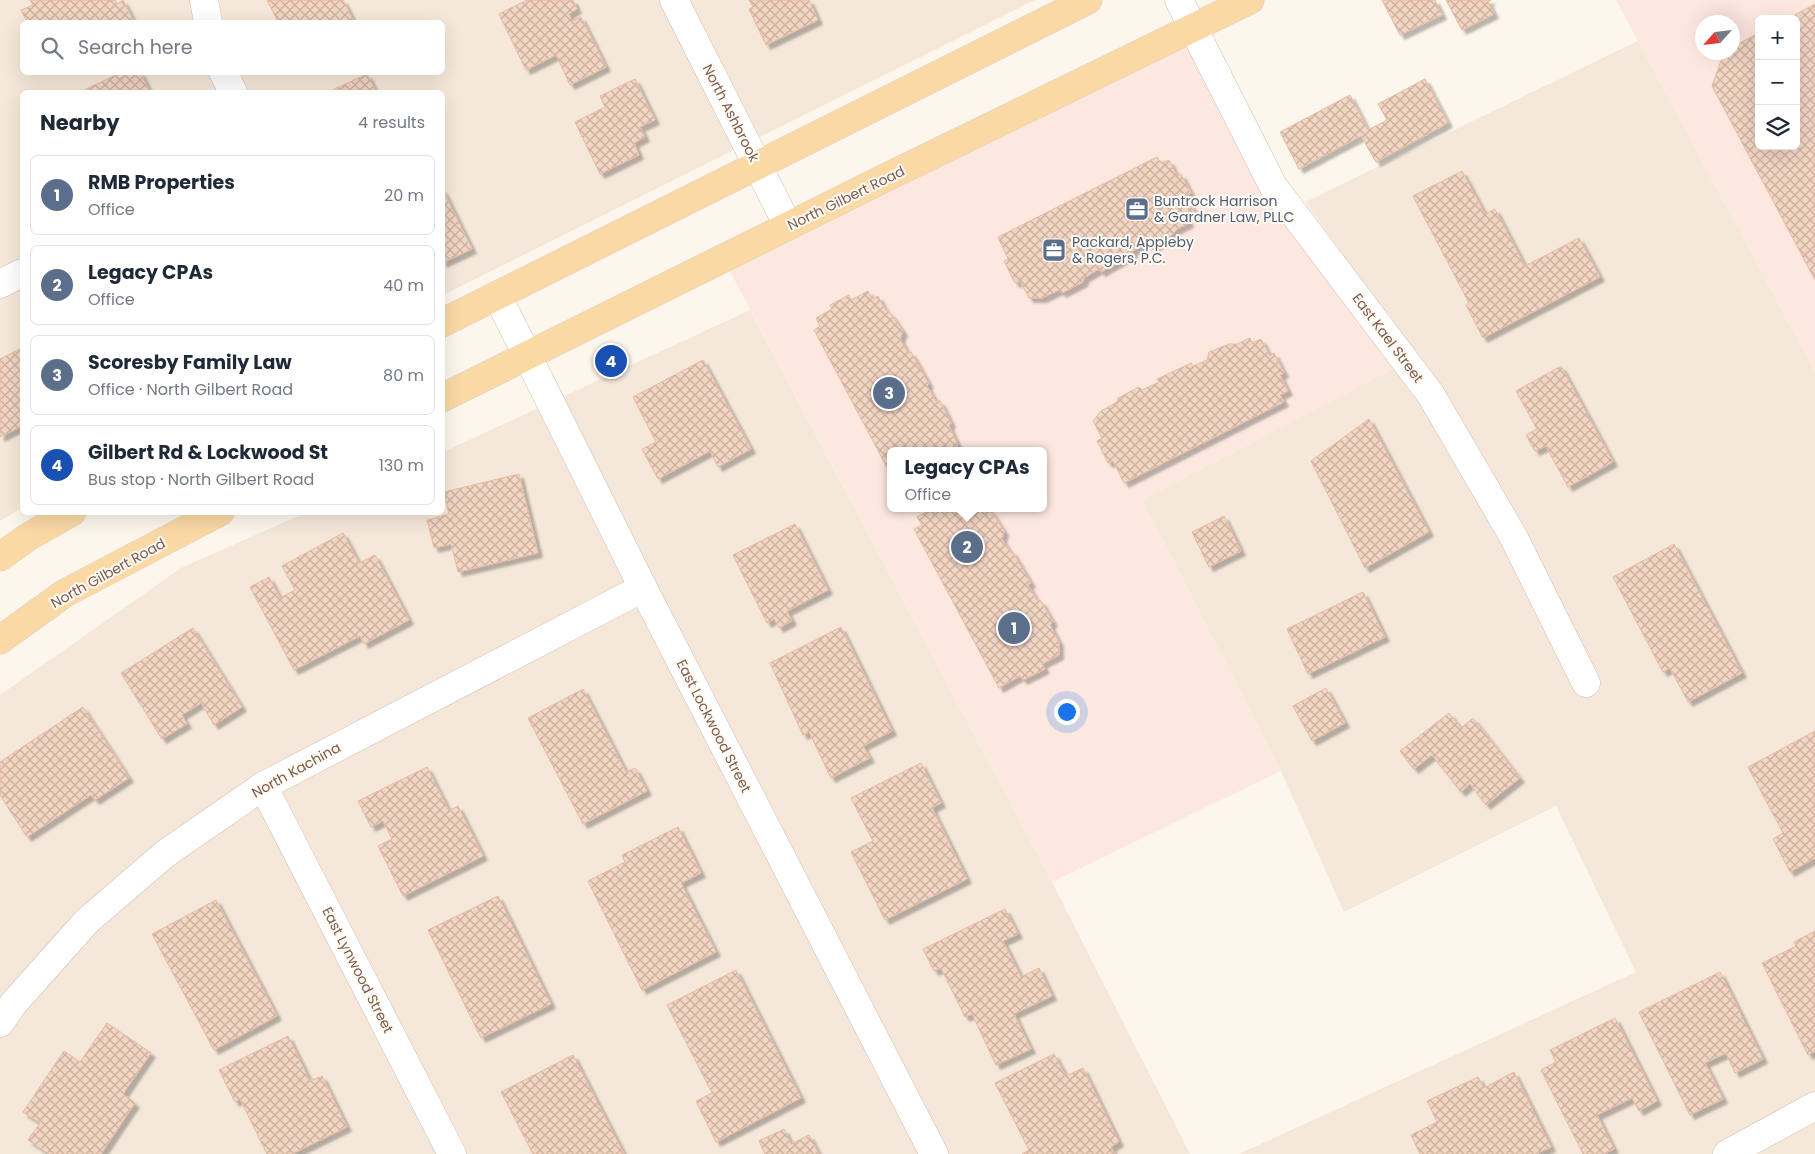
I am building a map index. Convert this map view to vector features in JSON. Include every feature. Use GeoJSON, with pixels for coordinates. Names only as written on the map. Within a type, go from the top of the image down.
{"type":"FeatureCollection","features":[{"type":"Feature","properties":{"kind":"main road"},"geometry":{"type":"LineString","coordinates":[[445,321],[1088,0]]}},
{"type":"Feature","properties":{"kind":"main road","name":"North Gilbert Road"},"geometry":{"type":"LineString","coordinates":[[445,397],[1250,0]]}},
{"type":"Feature","properties":{"kind":"main road"},"geometry":{"type":"LineString","coordinates":[[0,557],[28,537],[67,515]]}},
{"type":"Feature","properties":{"kind":"main road","name":"North Gilbert Road"},"geometry":{"type":"LineString","coordinates":[[0,640],[65,593],[214,515]]}},
{"type":"Feature","properties":{"kind":"street"},"geometry":{"type":"LineString","coordinates":[[204,0],[208,20]]}},
{"type":"Feature","properties":{"kind":"street","name":"North Ashbrook"},"geometry":{"type":"LineString","coordinates":[[674,0],[788,226]]}},
{"type":"Feature","properties":{"kind":"street","name":"East Kael Street"},"geometry":{"type":"LineString","coordinates":[[1179,0],[1273,186],[1432,395],[1513,536],[1586,683]]}},
{"type":"Feature","properties":{"kind":"street"},"geometry":{"type":"LineString","coordinates":[[224,75],[232,90]]}},
{"type":"Feature","properties":{"kind":"street"},"geometry":{"type":"LineString","coordinates":[[0,284],[20,274]]}},
{"type":"Feature","properties":{"kind":"street","name":"East Lockwood Street"},"geometry":{"type":"LineString","coordinates":[[497,295],[643,588],[934,1154]]}},
{"type":"Feature","properties":{"kind":"street","name":"North Kachina"},"geometry":{"type":"LineString","coordinates":[[0,1023],[13,1004],[87,921],[165,854],[263,786],[643,588]]}},
{"type":"Feature","properties":{"kind":"street","name":"East Lynwood Street"},"geometry":{"type":"LineString","coordinates":[[263,786],[452,1154]]}},
{"type":"Feature","properties":{"kind":"street"},"geometry":{"type":"LineString","coordinates":[[1727,1154],[1815,1106]]}},
{"type":"Feature","properties":{"kind":"shaded area"},"geometry":{"type":"Polygon","coordinates":[[[0,0],[1035,0],[445,294],[445,90],[20,90],[20,509],[0,521],[0,0]]]}},
{"type":"Feature","properties":{"kind":"shaded area"},"geometry":{"type":"Polygon","coordinates":[[[1616,0],[1815,0],[1815,372],[1616,0]]]}},
{"type":"Feature","properties":{"kind":"shaded area"},"geometry":{"type":"Polygon","coordinates":[[[1193,28],[1273,186],[1406,362],[1142,500],[1281,771],[1052,882],[723,258],[1193,28]]]}},
{"type":"Feature","properties":{"kind":"shaded area"},"geometry":{"type":"Polygon","coordinates":[[[1638,41],[1815,372],[1815,1154],[1239,1154],[1636,972],[1556,806],[1344,912],[1281,771],[1142,500],[1406,362],[1418,358],[1305,202],[1638,41]]]}},
{"type":"Feature","properties":{"kind":"shaded area"},"geometry":{"type":"Polygon","coordinates":[[[750,310],[1052,882],[1190,1154],[0,1154],[0,695],[181,568],[300,515],[445,515],[445,451],[750,310]]]}},
{"type":"Feature","properties":{"kind":"building"},"geometry":{"type":"Polygon","coordinates":[[[30,0],[115,0],[117,4],[123,0],[133,20],[26,20],[21,10],[33,5],[30,0]]]}},
{"type":"Feature","properties":{"kind":"building"},"geometry":{"type":"Polygon","coordinates":[[[267,0],[343,0],[353,20],[277,20],[267,0]]]}},
{"type":"Feature","properties":{"kind":"building"},"geometry":{"type":"Polygon","coordinates":[[[527,0],[573,0],[577,9],[569,14],[572,21],[581,17],[606,67],[570,85],[556,55],[526,70],[499,14],[527,0]]]}},
{"type":"Feature","properties":{"kind":"building"},"geometry":{"type":"Polygon","coordinates":[[[749,0],[809,0],[818,20],[766,45],[749,9],[753,7],[749,0]]]}},
{"type":"Feature","properties":{"kind":"building"},"geometry":{"type":"Polygon","coordinates":[[[1382,0],[1435,0],[1442,15],[1400,35],[1382,0]]]}},
{"type":"Feature","properties":{"kind":"building"},"geometry":{"type":"Polygon","coordinates":[[[1446,0],[1491,0],[1488,2],[1494,14],[1462,30],[1446,0]]]}},
{"type":"Feature","properties":{"kind":"building"},"geometry":{"type":"Polygon","coordinates":[[[1815,4],[1815,280],[1712,86],[1721,60],[1740,60],[1740,43],[1755,35],[1755,150],[1800,150],[1800,15],[1794,15],[1815,4]]]}},
{"type":"Feature","properties":{"kind":"building"},"geometry":{"type":"Polygon","coordinates":[[[116,75],[142,75],[149,90],[84,90],[116,75]]]}},
{"type":"Feature","properties":{"kind":"building"},"geometry":{"type":"Polygon","coordinates":[[[368,75],[375,90],[332,90],[368,75]]]}},
{"type":"Feature","properties":{"kind":"building"},"geometry":{"type":"Polygon","coordinates":[[[635,79],[655,120],[640,127],[645,137],[634,143],[639,155],[600,174],[575,122],[605,107],[600,96],[635,79]]]}},
{"type":"Feature","properties":{"kind":"building"},"geometry":{"type":"Polygon","coordinates":[[[1425,79],[1448,123],[1376,162],[1361,136],[1299,169],[1280,132],[1350,95],[1368,130],[1387,120],[1378,104],[1425,79]]]}},
{"type":"Feature","properties":{"kind":"building"},"geometry":{"type":"Polygon","coordinates":[[[1157,157],[1161,163],[1169,160],[1177,176],[1181,174],[1191,193],[1186,196],[1195,213],[1187,217],[1189,223],[1177,229],[1172,235],[1154,247],[1146,243],[1132,251],[1133,254],[1101,272],[1099,269],[1084,278],[1083,282],[1062,293],[1059,290],[1042,298],[1029,298],[1020,281],[1015,283],[1004,261],[1008,259],[998,237],[1157,157]]]}},
{"type":"Feature","properties":{"kind":"building"},"geometry":{"type":"Polygon","coordinates":[[[1462,171],[1485,214],[1495,209],[1525,266],[1579,238],[1600,277],[1483,338],[1466,305],[1469,303],[1413,196],[1462,171]]]}},
{"type":"Feature","properties":{"kind":"building"},"geometry":{"type":"Polygon","coordinates":[[[445,194],[472,249],[445,262],[445,194]]]}},
{"type":"Feature","properties":{"kind":"building"},"geometry":{"type":"Polygon","coordinates":[[[868,291],[872,299],[878,296],[885,309],[903,331],[900,339],[908,353],[911,352],[936,401],[940,401],[951,423],[949,426],[958,447],[887,447],[887,467],[814,330],[820,326],[816,318],[832,309],[830,305],[849,295],[851,300],[868,291]]]}},
{"type":"Feature","properties":{"kind":"building"},"geometry":{"type":"Polygon","coordinates":[[[1250,338],[1252,343],[1261,339],[1270,356],[1274,353],[1284,373],[1280,375],[1288,391],[1280,395],[1284,402],[1124,483],[1113,461],[1108,463],[1097,441],[1102,438],[1093,421],[1101,411],[1117,402],[1118,398],[1139,387],[1142,390],[1159,382],[1157,379],[1191,363],[1193,366],[1207,360],[1209,352],[1250,338]]]}},
{"type":"Feature","properties":{"kind":"building"},"geometry":{"type":"Polygon","coordinates":[[[20,349],[20,427],[0,437],[0,359],[20,349]]]}},
{"type":"Feature","properties":{"kind":"building"},"geometry":{"type":"Polygon","coordinates":[[[703,360],[751,449],[718,467],[710,451],[658,479],[642,449],[656,442],[633,397],[703,360]]]}},
{"type":"Feature","properties":{"kind":"building"},"geometry":{"type":"Polygon","coordinates":[[[1561,366],[1613,462],[1568,487],[1546,446],[1535,451],[1526,435],[1537,429],[1516,391],[1561,366]]]}},
{"type":"Feature","properties":{"kind":"building"},"geometry":{"type":"Polygon","coordinates":[[[1369,419],[1429,532],[1365,568],[1311,461],[1369,419]]]}},
{"type":"Feature","properties":{"kind":"building"},"geometry":{"type":"Polygon","coordinates":[[[519,474],[538,553],[458,572],[451,544],[434,548],[427,520],[449,514],[445,492],[519,474]]]}},
{"type":"Feature","properties":{"kind":"building"},"geometry":{"type":"Polygon","coordinates":[[[926,512],[992,512],[1004,531],[1002,539],[1010,552],[1012,551],[1031,583],[1028,585],[1037,600],[1041,601],[1053,622],[1050,625],[1059,642],[1059,655],[1042,664],[1045,669],[1023,680],[1020,676],[999,688],[914,529],[922,525],[917,517],[926,512]]]}},
{"type":"Feature","properties":{"kind":"building"},"geometry":{"type":"Polygon","coordinates":[[[1224,516],[1241,551],[1209,567],[1192,532],[1224,516]]]}},
{"type":"Feature","properties":{"kind":"building"},"geometry":{"type":"Polygon","coordinates":[[[795,524],[828,590],[787,611],[792,621],[779,628],[774,619],[767,623],[733,555],[795,524]]]}},
{"type":"Feature","properties":{"kind":"building"},"geometry":{"type":"Polygon","coordinates":[[[343,533],[359,563],[375,555],[409,620],[364,644],[360,636],[294,670],[250,587],[269,577],[280,598],[295,590],[282,566],[343,533]]]}},
{"type":"Feature","properties":{"kind":"building"},"geometry":{"type":"Polygon","coordinates":[[[1674,544],[1742,673],[1688,702],[1670,668],[1663,672],[1613,577],[1674,544]]]}},
{"type":"Feature","properties":{"kind":"building"},"geometry":{"type":"Polygon","coordinates":[[[1363,592],[1385,637],[1308,674],[1287,629],[1363,592]]]}},
{"type":"Feature","properties":{"kind":"building"},"geometry":{"type":"Polygon","coordinates":[[[841,627],[892,731],[863,746],[870,758],[831,778],[809,732],[803,735],[770,663],[841,627]]]}},
{"type":"Feature","properties":{"kind":"building"},"geometry":{"type":"Polygon","coordinates":[[[193,628],[242,707],[214,725],[201,703],[182,715],[187,724],[162,739],[121,673],[193,628]]]}},
{"type":"Feature","properties":{"kind":"building"},"geometry":{"type":"Polygon","coordinates":[[[1326,688],[1345,723],[1312,741],[1293,706],[1326,688]]]}},
{"type":"Feature","properties":{"kind":"building"},"geometry":{"type":"Polygon","coordinates":[[[583,689],[626,772],[635,768],[647,791],[583,824],[528,718],[583,689]]]}},
{"type":"Feature","properties":{"kind":"building"},"geometry":{"type":"Polygon","coordinates":[[[83,707],[129,778],[95,800],[91,795],[27,837],[0,795],[0,762],[83,707]]]}},
{"type":"Feature","properties":{"kind":"building"},"geometry":{"type":"Polygon","coordinates":[[[1449,713],[1461,728],[1473,718],[1520,778],[1486,805],[1470,784],[1461,792],[1432,755],[1414,769],[1400,751],[1449,713]]]}},
{"type":"Feature","properties":{"kind":"building"},"geometry":{"type":"Polygon","coordinates":[[[1815,731],[1815,858],[1790,872],[1773,839],[1783,833],[1748,767],[1815,731]]]}},
{"type":"Feature","properties":{"kind":"building"},"geometry":{"type":"Polygon","coordinates":[[[921,763],[941,803],[932,808],[967,879],[885,920],[851,852],[873,841],[851,798],[921,763]]]}},
{"type":"Feature","properties":{"kind":"building"},"geometry":{"type":"Polygon","coordinates":[[[427,767],[449,811],[458,806],[483,856],[403,896],[378,846],[392,839],[383,821],[371,827],[358,801],[427,767]]]}},
{"type":"Feature","properties":{"kind":"building"},"geometry":{"type":"Polygon","coordinates":[[[678,827],[701,873],[681,883],[716,952],[642,990],[588,881],[625,862],[622,855],[678,827]]]}},
{"type":"Feature","properties":{"kind":"building"},"geometry":{"type":"Polygon","coordinates":[[[498,896],[551,1004],[481,1038],[428,930],[498,896]]]}},
{"type":"Feature","properties":{"kind":"building"},"geometry":{"type":"Polygon","coordinates":[[[216,900],[277,1016],[214,1050],[152,934],[216,900]]]}},
{"type":"Feature","properties":{"kind":"building"},"geometry":{"type":"Polygon","coordinates":[[[1005,909],[1018,934],[1003,941],[1021,977],[1039,968],[1052,996],[1014,1014],[1031,1049],[996,1065],[972,1014],[965,1017],[941,968],[934,971],[923,949],[1005,909]]]}},
{"type":"Feature","properties":{"kind":"building"},"geometry":{"type":"Polygon","coordinates":[[[1815,931],[1815,1051],[1808,1055],[1762,963],[1796,946],[1794,942],[1815,931]]]}},
{"type":"Feature","properties":{"kind":"building"},"geometry":{"type":"Polygon","coordinates":[[[736,970],[801,1098],[716,1142],[696,1101],[712,1093],[667,1005],[736,970]]]}},
{"type":"Feature","properties":{"kind":"building"},"geometry":{"type":"Polygon","coordinates":[[[1720,972],[1763,1059],[1735,1073],[1726,1053],[1705,1063],[1723,1099],[1690,1115],[1639,1012],[1720,972]]]}},
{"type":"Feature","properties":{"kind":"building"},"geometry":{"type":"Polygon","coordinates":[[[1615,1018],[1657,1101],[1639,1111],[1632,1098],[1597,1115],[1614,1149],[1603,1154],[1583,1154],[1541,1070],[1556,1062],[1550,1050],[1615,1018]]]}},
{"type":"Feature","properties":{"kind":"building"},"geometry":{"type":"Polygon","coordinates":[[[107,1023],[151,1053],[123,1094],[135,1103],[101,1154],[49,1154],[28,1140],[40,1123],[23,1112],[64,1051],[80,1062],[107,1023]]]}},
{"type":"Feature","properties":{"kind":"building"},"geometry":{"type":"Polygon","coordinates":[[[288,1036],[310,1081],[322,1076],[347,1127],[292,1154],[267,1154],[240,1099],[235,1102],[219,1070],[288,1036]]]}},
{"type":"Feature","properties":{"kind":"building"},"geometry":{"type":"Polygon","coordinates":[[[1054,1054],[1066,1076],[1083,1068],[1119,1142],[1111,1147],[1115,1154],[1022,1154],[1029,1150],[995,1083],[1054,1054]]]}},
{"type":"Feature","properties":{"kind":"building"},"geometry":{"type":"Polygon","coordinates":[[[573,1055],[624,1154],[533,1154],[501,1092],[573,1055]]]}},
{"type":"Feature","properties":{"kind":"building"},"geometry":{"type":"Polygon","coordinates":[[[1514,1072],[1551,1147],[1536,1154],[1420,1154],[1411,1135],[1437,1122],[1427,1101],[1478,1077],[1484,1088],[1514,1072]]]}},
{"type":"Feature","properties":{"kind":"building"},"geometry":{"type":"Polygon","coordinates":[[[784,1129],[791,1144],[809,1135],[819,1154],[765,1154],[759,1141],[784,1129]]]}},
{"type":"Feature","properties":{"kind":"place","name":"Buntrock Harrison & Gardner Law, PLLC"},"geometry":{"type":"Point","coordinates":[1137,209]}},
{"type":"Feature","properties":{"kind":"place","name":"Packard, Appleby & Rogers, P.C."},"geometry":{"type":"Point","coordinates":[1054,250]}},
{"type":"Feature","properties":{"kind":"place","name":"Gilbert Rd & Lockwood St"},"geometry":{"type":"Point","coordinates":[611,361]}},
{"type":"Feature","properties":{"kind":"place","name":"Scoresby Family Law"},"geometry":{"type":"Point","coordinates":[889,393]}},
{"type":"Feature","properties":{"kind":"place","name":"Legacy CPAs"},"geometry":{"type":"Point","coordinates":[967,547]}},
{"type":"Feature","properties":{"kind":"place","name":"RMB Properties"},"geometry":{"type":"Point","coordinates":[1014,628]}}]}
